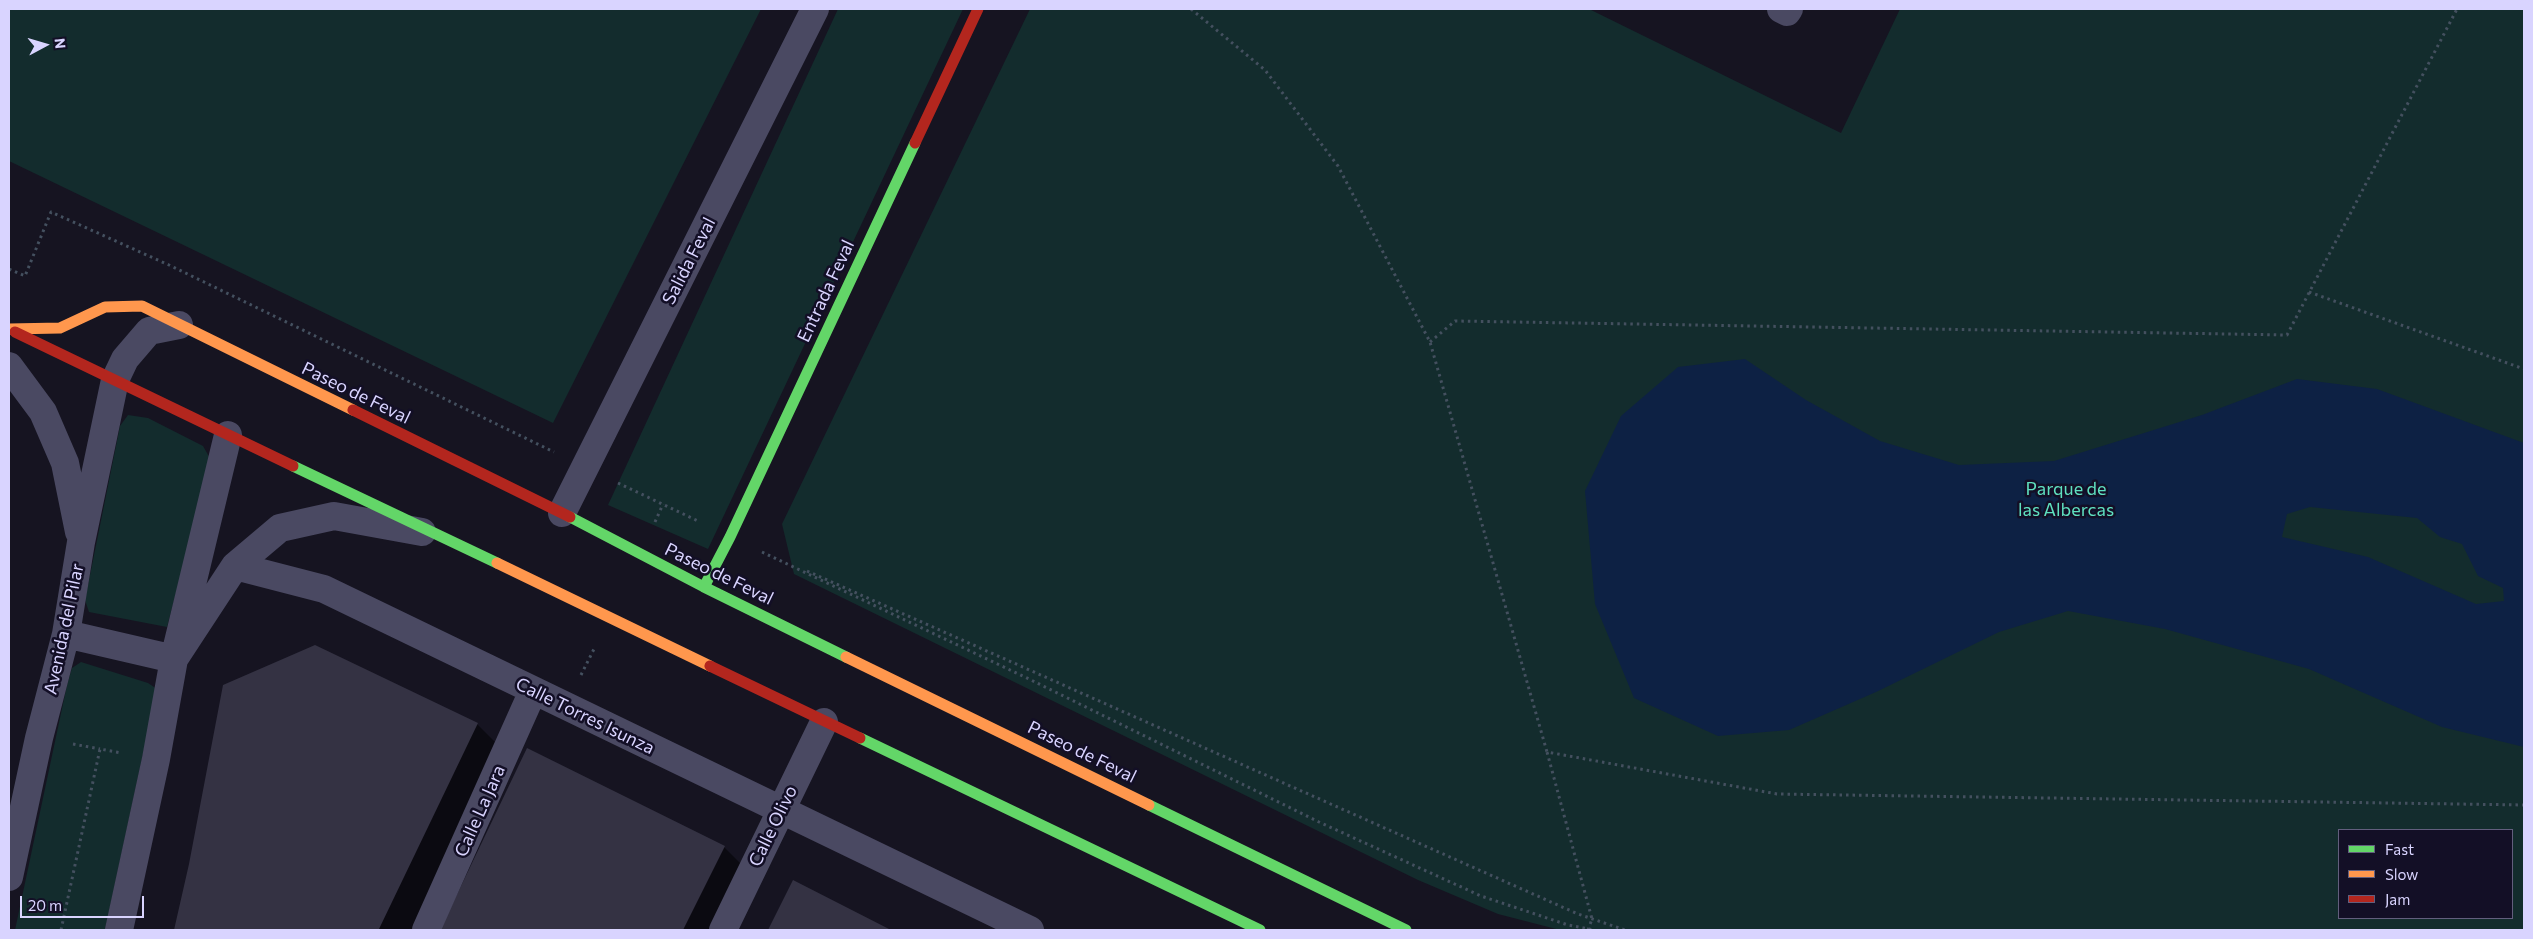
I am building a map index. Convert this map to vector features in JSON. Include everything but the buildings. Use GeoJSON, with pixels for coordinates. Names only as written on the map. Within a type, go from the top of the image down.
{"type":"FeatureCollection","features":[{"type":"Feature","properties":{"kind":"street","name":"Salida Feval"},"geometry":{"type":"LineString","coordinates":[[562,513],[815,9]]}},
{"type":"Feature","properties":{"kind":"street","name":"Entrada Feval"},"geometry":{"type":"LineString","coordinates":[[704,587],[730,537],[978,9]]}},
{"type":"Feature","properties":{"kind":"street"},"geometry":{"type":"LineString","coordinates":[[1781,9],[1787,12],[1789,9]]}},
{"type":"Feature","properties":{"kind":"street","name":"Paseo de Feval"},"geometry":{"type":"LineString","coordinates":[[9,329],[60,328],[104,307],[142,306],[562,513],[704,587],[1406,930]]}},
{"type":"Feature","properties":{"kind":"street","name":"Avenida del Pilar"},"geometry":{"type":"LineString","coordinates":[[9,872],[39,738],[66,634],[81,542],[115,380],[124,359],[149,331],[179,325]]}},
{"type":"Feature","properties":{"kind":"street"},"geometry":{"type":"LineString","coordinates":[[9,329],[1260,930]]}},
{"type":"Feature","properties":{"kind":"street"},"geometry":{"type":"LineString","coordinates":[[9,366],[43,412],[65,464],[81,542]]}},
{"type":"Feature","properties":{"kind":"street"},"geometry":{"type":"LineString","coordinates":[[119,930],[156,759],[174,659],[228,435]]}},
{"type":"Feature","properties":{"kind":"street"},"geometry":{"type":"LineString","coordinates":[[174,659],[235,566],[280,528],[334,516],[433,534]]}},
{"type":"Feature","properties":{"kind":"street","name":"Calle Torres Isunza"},"geometry":{"type":"LineString","coordinates":[[235,566],[324,589],[533,692],[1030,930]]}},
{"type":"Feature","properties":{"kind":"street"},"geometry":{"type":"LineString","coordinates":[[66,634],[174,659]]}},
{"type":"Feature","properties":{"kind":"street","name":"Calle La Jara"},"geometry":{"type":"LineString","coordinates":[[426,930],[533,692]]}},
{"type":"Feature","properties":{"kind":"street","name":"Calle Olivo"},"geometry":{"type":"LineString","coordinates":[[723,930],[824,722]]}},
{"type":"Feature","properties":{"kind":"path"},"geometry":{"type":"LineString","coordinates":[[1191,9],[1264,70],[1338,166],[1430,342],[1547,752],[1592,919],[1588,930]]}},
{"type":"Feature","properties":{"kind":"path"},"geometry":{"type":"LineString","coordinates":[[1430,342],[1455,321],[2288,335],[2457,9]]}},
{"type":"Feature","properties":{"kind":"path"},"geometry":{"type":"LineString","coordinates":[[9,269],[24,276],[51,212],[169,264],[730,537],[1029,679],[1310,818],[1481,896],[1588,930],[1594,930]]}},
{"type":"Feature","properties":{"kind":"path"},"geometry":{"type":"LineString","coordinates":[[2309,292],[2524,369]]}},
{"type":"Feature","properties":{"kind":"path"},"geometry":{"type":"LineString","coordinates":[[730,537],[1592,919],[1626,930]]}},
{"type":"Feature","properties":{"kind":"path"},"geometry":{"type":"LineString","coordinates":[[61,930],[100,749],[156,759]]}},
{"type":"Feature","properties":{"kind":"path"},"geometry":{"type":"LineString","coordinates":[[1547,752],[1776,794],[2524,805]]}},
{"type":"Feature","properties":{"kind":"green space"},"geometry":{"type":"Polygon","coordinates":[[[9,9],[761,9],[553,423],[9,161],[9,9]]]}},
{"type":"Feature","properties":{"kind":"green space"},"geometry":{"type":"Polygon","coordinates":[[[838,9],[963,9],[708,549],[608,505],[838,9]]]}},
{"type":"Feature","properties":{"kind":"green space","name":"Parque de las Albercas"},"geometry":{"type":"Polygon","coordinates":[[[1030,9],[1589,9],[1841,133],[1900,9],[2524,9],[2524,930],[1560,930],[1498,914],[1418,880],[794,574],[782,524],[1030,9]]]}},
{"type":"Feature","properties":{"kind":"green space"},"geometry":{"type":"Polygon","coordinates":[[[128,415],[148,418],[203,446],[211,460],[167,627],[89,612],[85,600],[120,426],[128,415]]]}},
{"type":"Feature","properties":{"kind":"green space"},"geometry":{"type":"Polygon","coordinates":[[[81,662],[148,683],[157,689],[105,930],[15,930],[67,685],[72,668],[81,662]]]}},
{"type":"Feature","properties":{"kind":"water"},"geometry":{"type":"Polygon","coordinates":[[[1745,359],[1806,400],[1880,441],[1959,465],[2054,461],[2202,415],[2297,379],[2377,389],[2524,443],[2524,747],[2442,727],[2309,669],[2165,629],[2068,611],[1999,632],[1876,692],[1789,730],[1718,736],[1634,698],[1595,604],[1585,491],[1621,416],[1678,367],[1745,359]],[[2310,507],[2287,514],[2282,537],[2368,557],[2476,604],[2504,601],[2503,588],[2478,576],[2462,544],[2440,537],[2417,518],[2310,507]]]}},
{"type":"Feature","properties":{"kind":"traffic: fast"},"geometry":{"type":"LineString","coordinates":[[704,587],[730,537],[915,143]]}},
{"type":"Feature","properties":{"kind":"traffic: fast"},"geometry":{"type":"LineString","coordinates":[[293,466],[497,563]]}},
{"type":"Feature","properties":{"kind":"traffic: fast"},"geometry":{"type":"LineString","coordinates":[[570,517],[704,587],[846,657]]}},
{"type":"Feature","properties":{"kind":"traffic: fast"},"geometry":{"type":"LineString","coordinates":[[860,738],[1260,930]]}},
{"type":"Feature","properties":{"kind":"traffic: fast"},"geometry":{"type":"LineString","coordinates":[[1149,805],[1406,930]]}},
{"type":"Feature","properties":{"kind":"traffic: slow"},"geometry":{"type":"LineString","coordinates":[[9,329],[60,328],[105,307],[142,306],[353,410]]}},
{"type":"Feature","properties":{"kind":"traffic: slow"},"geometry":{"type":"LineString","coordinates":[[497,563],[710,666]]}},
{"type":"Feature","properties":{"kind":"traffic: slow"},"geometry":{"type":"LineString","coordinates":[[846,657],[1149,805]]}},
{"type":"Feature","properties":{"kind":"traffic: jam"},"geometry":{"type":"LineString","coordinates":[[915,143],[978,9]]}},
{"type":"Feature","properties":{"kind":"traffic: jam"},"geometry":{"type":"LineString","coordinates":[[15,332],[293,466]]}},
{"type":"Feature","properties":{"kind":"traffic: jam"},"geometry":{"type":"LineString","coordinates":[[353,410],[570,517]]}},
{"type":"Feature","properties":{"kind":"traffic: jam"},"geometry":{"type":"LineString","coordinates":[[710,666],[860,738]]}}]}
